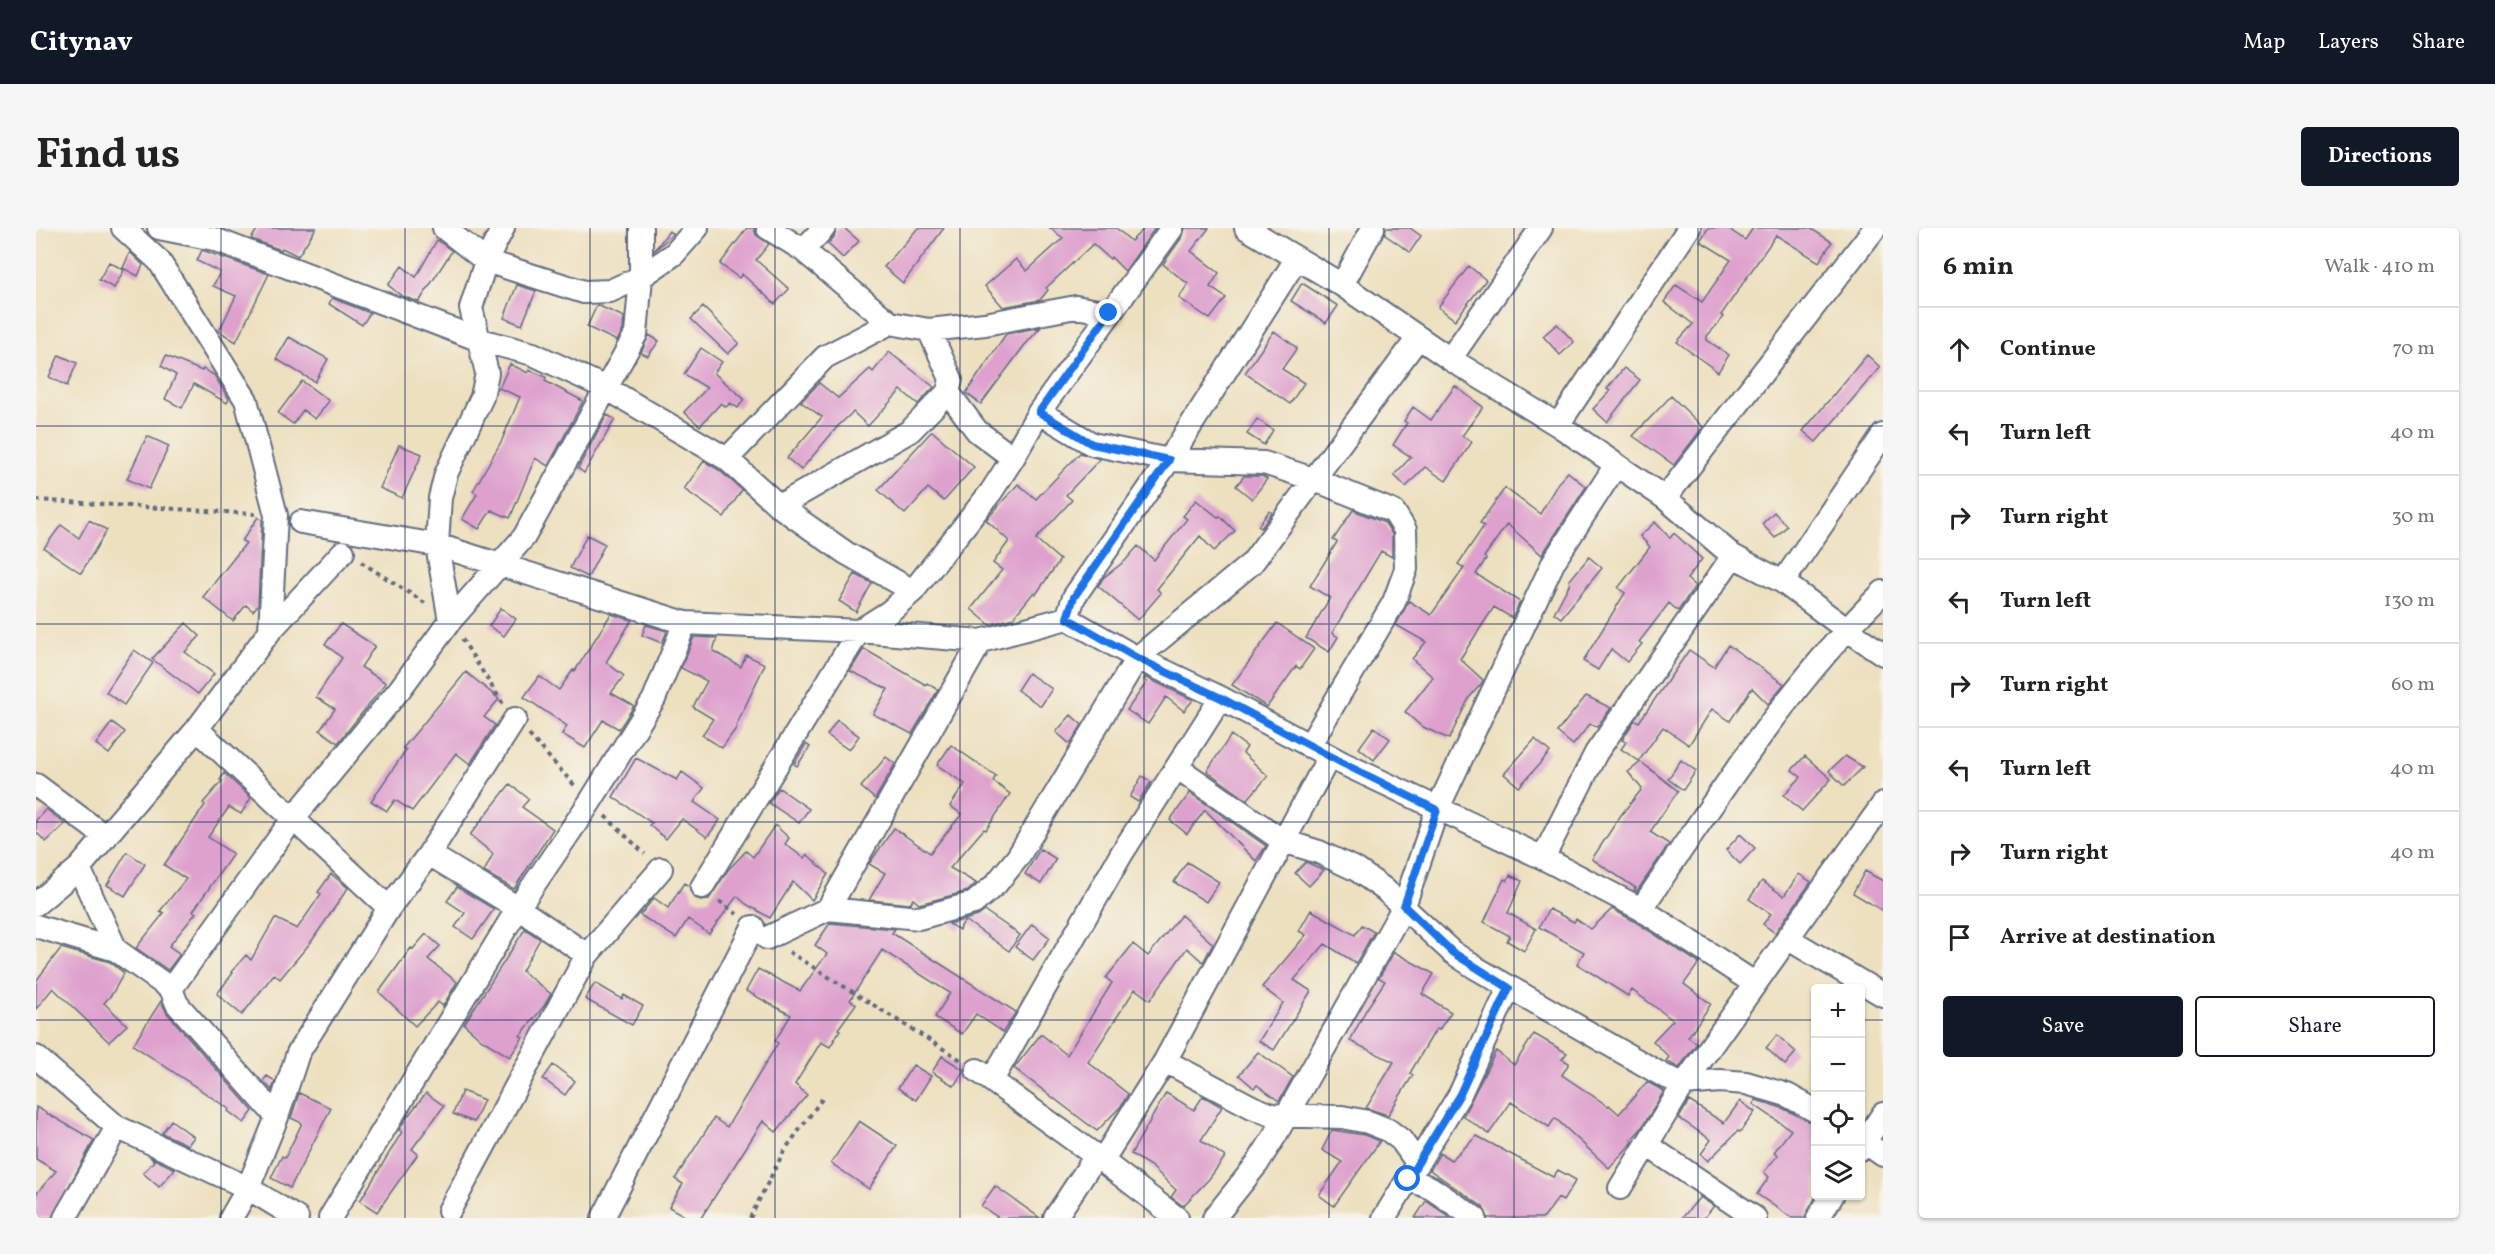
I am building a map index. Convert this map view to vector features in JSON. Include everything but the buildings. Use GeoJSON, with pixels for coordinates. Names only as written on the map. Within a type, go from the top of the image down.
{"type":"FeatureCollection","features":[{"type":"Feature","properties":{"kind":"street"},"geometry":{"type":"LineString","coordinates":[[123,228],[159,261],[246,400],[276,515],[270,631]]}},
{"type":"Feature","properties":{"kind":"street"},"geometry":{"type":"LineString","coordinates":[[159,228],[224,234],[480,340],[532,354],[606,388],[727,459],[779,506],[846,553],[913,591]]}},
{"type":"Feature","properties":{"kind":"street"},"geometry":{"type":"LineString","coordinates":[[444,228],[486,261],[584,292],[610,291],[641,277],[674,254],[697,228]]}},
{"type":"Feature","properties":{"kind":"street"},"geometry":{"type":"LineString","coordinates":[[450,621],[437,545],[440,498],[446,474],[484,389],[487,373],[471,308],[486,261],[503,228]]}},
{"type":"Feature","properties":{"kind":"street"},"geometry":{"type":"LineString","coordinates":[[171,989],[292,820],[400,689],[450,621],[524,537],[636,334],[642,228]]}},
{"type":"Feature","properties":{"kind":"street"},"geometry":{"type":"LineString","coordinates":[[768,228],[803,250],[890,323],[929,330],[985,324],[1076,308],[1109,313]]}},
{"type":"Feature","properties":{"kind":"street"},"geometry":{"type":"LineString","coordinates":[[803,250],[824,228]]}},
{"type":"Feature","properties":{"kind":"street"},"geometry":{"type":"LineString","coordinates":[[702,887],[859,631],[890,612],[913,591],[991,492],[1014,458],[1039,412],[1172,228]]}},
{"type":"Feature","properties":{"kind":"street"},"geometry":{"type":"LineString","coordinates":[[1246,228],[1342,285],[1450,359],[1558,425],[1665,498],[1733,555],[1783,582],[1883,654]]}},
{"type":"Feature","properties":{"kind":"street"},"geometry":{"type":"LineString","coordinates":[[1342,285],[1373,228]]}},
{"type":"Feature","properties":{"kind":"street"},"geometry":{"type":"LineString","coordinates":[[1450,359],[1541,228]]}},
{"type":"Feature","properties":{"kind":"street"},"geometry":{"type":"LineString","coordinates":[[1558,425],[1689,228]]}},
{"type":"Feature","properties":{"kind":"street"},"geometry":{"type":"LineString","coordinates":[[1665,498],[1875,228]]}},
{"type":"Feature","properties":{"kind":"street"},"geometry":{"type":"LineString","coordinates":[[1879,228],[1883,232]]}},
{"type":"Feature","properties":{"kind":"street"},"geometry":{"type":"LineString","coordinates":[[1067,618],[1074,597],[1169,460],[1297,258]]}},
{"type":"Feature","properties":{"kind":"street"},"geometry":{"type":"LineString","coordinates":[[727,459],[825,357],[890,323]]}},
{"type":"Feature","properties":{"kind":"street"},"geometry":{"type":"LineString","coordinates":[[779,506],[910,432],[948,392],[951,379],[929,330]]}},
{"type":"Feature","properties":{"kind":"street"},"geometry":{"type":"LineString","coordinates":[[603,1218],[760,932],[828,909],[919,918],[974,903],[996,884],[1018,857],[1137,658],[1252,563],[1418,338]]}},
{"type":"Feature","properties":{"kind":"street"},"geometry":{"type":"LineString","coordinates":[[948,392],[977,431],[1014,458]]}},
{"type":"Feature","properties":{"kind":"street"},"geometry":{"type":"LineString","coordinates":[[1039,412],[1092,444],[1169,460],[1264,463],[1313,479],[1394,512],[1405,530],[1406,569],[1394,602],[1309,746]]}},
{"type":"Feature","properties":{"kind":"street"},"geometry":{"type":"LineString","coordinates":[[1783,582],[1883,435]]}},
{"type":"Feature","properties":{"kind":"street"},"geometry":{"type":"LineString","coordinates":[[1214,1218],[1257,1164],[1287,1116],[1404,906],[1437,810],[1554,561],[1616,465]]}},
{"type":"Feature","properties":{"kind":"street"},"geometry":{"type":"LineString","coordinates":[[301,522],[437,545],[685,623],[859,631],[981,641],[1067,618],[1137,658],[1221,698],[1329,757],[1437,810],[1543,858],[1641,909],[1754,983]]}},
{"type":"Feature","properties":{"kind":"street"},"geometry":{"type":"LineString","coordinates":[[36,904],[79,868],[197,729],[270,631],[343,552]]}},
{"type":"Feature","properties":{"kind":"street"},"geometry":{"type":"LineString","coordinates":[[1543,858],[1596,753],[1733,555]]}},
{"type":"Feature","properties":{"kind":"street"},"geometry":{"type":"LineString","coordinates":[[1641,909],[1755,743],[1846,629],[1883,592]]}},
{"type":"Feature","properties":{"kind":"street"},"geometry":{"type":"LineString","coordinates":[[330,1218],[518,908],[590,802],[654,699],[685,623]]}},
{"type":"Feature","properties":{"kind":"street"},"geometry":{"type":"LineString","coordinates":[[828,909],[981,641]]}},
{"type":"Feature","properties":{"kind":"street"},"geometry":{"type":"LineString","coordinates":[[1177,1218],[984,1075],[1221,698]]}},
{"type":"Feature","properties":{"kind":"street"},"geometry":{"type":"LineString","coordinates":[[231,1218],[248,1188],[278,1117],[298,1053],[389,908],[429,854],[515,719]]}},
{"type":"Feature","properties":{"kind":"street"},"geometry":{"type":"LineString","coordinates":[[197,729],[389,908]]}},
{"type":"Feature","properties":{"kind":"street"},"geometry":{"type":"LineString","coordinates":[[1055,1218],[1165,1061],[1329,757]]}},
{"type":"Feature","properties":{"kind":"street"},"geometry":{"type":"LineString","coordinates":[[1178,768],[1283,841],[1318,852],[1358,870],[1404,906],[1452,952],[1509,988],[1664,1076],[1684,1084],[1720,1081],[1746,1083],[1787,1095],[1811,1109]]}},
{"type":"Feature","properties":{"kind":"street"},"geometry":{"type":"LineString","coordinates":[[36,785],[106,837]]}},
{"type":"Feature","properties":{"kind":"street"},"geometry":{"type":"LineString","coordinates":[[1620,1188],[1684,1084],[1883,804]]}},
{"type":"Feature","properties":{"kind":"street"},"geometry":{"type":"LineString","coordinates":[[429,854],[518,908],[587,955]]}},
{"type":"Feature","properties":{"kind":"street"},"geometry":{"type":"LineString","coordinates":[[79,868],[116,950]]}},
{"type":"Feature","properties":{"kind":"street"},"geometry":{"type":"LineString","coordinates":[[449,1210],[587,955],[661,869]]}},
{"type":"Feature","properties":{"kind":"street"},"geometry":{"type":"LineString","coordinates":[[36,926],[116,950],[171,989],[177,1004],[278,1117]]}},
{"type":"Feature","properties":{"kind":"street"},"geometry":{"type":"LineString","coordinates":[[1787,938],[1883,995]]}},
{"type":"Feature","properties":{"kind":"street"},"geometry":{"type":"LineString","coordinates":[[1384,1218],[1460,1094],[1509,988]]}},
{"type":"Feature","properties":{"kind":"street"},"geometry":{"type":"LineString","coordinates":[[36,1057],[117,1127],[248,1188],[297,1218]]}},
{"type":"Feature","properties":{"kind":"street"},"geometry":{"type":"LineString","coordinates":[[1165,1061],[1252,1107],[1272,1115],[1342,1117],[1388,1130],[1401,1140],[1413,1171],[1431,1188],[1475,1218]]}},
{"type":"Feature","properties":{"kind":"street"},"geometry":{"type":"LineString","coordinates":[[1867,1146],[1883,1114]]}},
{"type":"Feature","properties":{"kind":"street"},"geometry":{"type":"LineString","coordinates":[[65,1218],[117,1127]]}},
{"type":"Feature","properties":{"kind":"street"},"geometry":{"type":"LineString","coordinates":[[1647,1145],[1755,1218]]}},
{"type":"Feature","properties":{"kind":"street"},"geometry":{"type":"LineString","coordinates":[[1818,1218],[1829,1200]]}},
{"type":"Feature","properties":{"kind":"path"},"geometry":{"type":"LineString","coordinates":[[750,1218],[784,1151],[822,1100]]}},
{"type":"Feature","properties":{"kind":"route"},"geometry":{"type":"LineString","coordinates":[[1109,313],[1039,412],[1092,444],[1169,460],[1074,597],[1067,618],[1137,658],[1221,698],[1342,763],[1437,810],[1404,906],[1452,952],[1509,988],[1460,1094],[1408,1179]]}}]}
